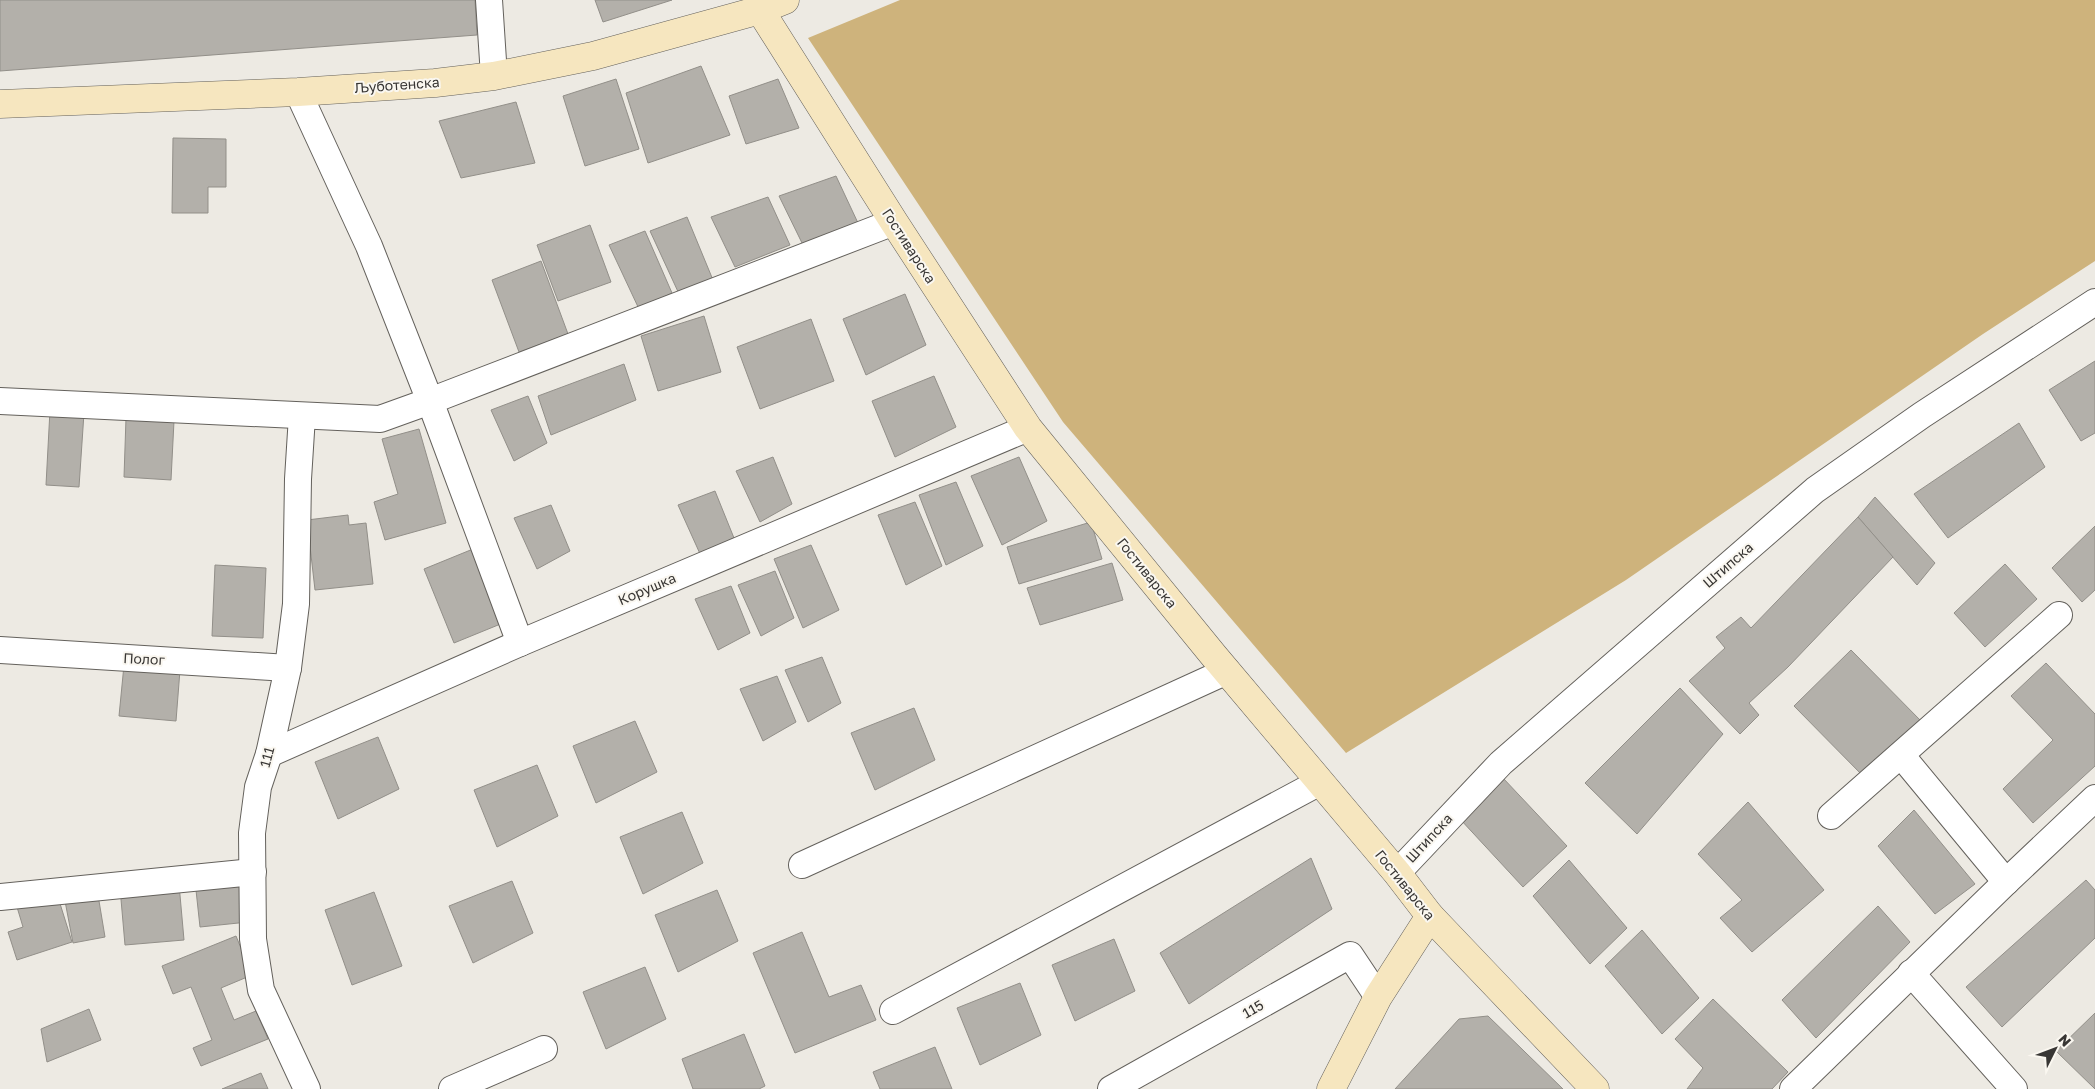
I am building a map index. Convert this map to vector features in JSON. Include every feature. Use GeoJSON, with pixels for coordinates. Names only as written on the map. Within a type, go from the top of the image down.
{"type":"FeatureCollection","features":[{"type":"Feature","properties":{"kind":"street"},"geometry":{"type":"LineString","coordinates":[[489,0],[494,76]]}},
{"type":"Feature","properties":{"kind":"street","name":"Љуботенска"},"geometry":{"type":"LineString","coordinates":[[0,104],[298,92],[435,83],[494,76],[593,56],[772,5]]}},
{"type":"Feature","properties":{"kind":"street","name":"Гостиварска"},"geometry":{"type":"LineString","coordinates":[[772,5],[894,222],[1028,428],[1227,671],[1397,873],[1430,916],[1595,1089]]}},
{"type":"Feature","properties":{"kind":"street"},"geometry":{"type":"LineString","coordinates":[[298,92],[369,246],[430,401],[520,643]]}},
{"type":"Feature","properties":{"kind":"street"},"geometry":{"type":"LineString","coordinates":[[0,401],[380,419],[894,222]]}},
{"type":"Feature","properties":{"kind":"street","name":"Штипска"},"geometry":{"type":"LineString","coordinates":[[1397,873],[1501,762],[1815,490],[1930,410],[2095,302]]}},
{"type":"Feature","properties":{"kind":"street","name":"111"},"geometry":{"type":"LineString","coordinates":[[302,416],[298,479],[296,604],[288,668],[269,754],[258,787],[252,833],[253,939],[261,990],[307,1089]]}},
{"type":"Feature","properties":{"kind":"street","name":"Корушка"},"geometry":{"type":"LineString","coordinates":[[269,754],[520,643],[1028,428]]}},
{"type":"Feature","properties":{"kind":"street"},"geometry":{"type":"LineString","coordinates":[[1831,816],[2059,615]]}},
{"type":"Feature","properties":{"kind":"street","name":"Полог"},"geometry":{"type":"LineString","coordinates":[[0,650],[288,668]]}},
{"type":"Feature","properties":{"kind":"street"},"geometry":{"type":"LineString","coordinates":[[802,865],[1227,671]]}},
{"type":"Feature","properties":{"kind":"street"},"geometry":{"type":"LineString","coordinates":[[1900,755],[2006,882]]}},
{"type":"Feature","properties":{"kind":"street"},"geometry":{"type":"LineString","coordinates":[[893,1011],[1320,782]]}},
{"type":"Feature","properties":{"kind":"street"},"geometry":{"type":"LineString","coordinates":[[1794,1089],[1911,973],[2095,798]]}},
{"type":"Feature","properties":{"kind":"street"},"geometry":{"type":"LineString","coordinates":[[0,897],[253,872]]}},
{"type":"Feature","properties":{"kind":"street"},"geometry":{"type":"LineString","coordinates":[[1331,1089],[1378,997],[1430,916]]}},
{"type":"Feature","properties":{"kind":"street","name":"115"},"geometry":{"type":"LineString","coordinates":[[1111,1089],[1350,955],[1378,997]]}},
{"type":"Feature","properties":{"kind":"street"},"geometry":{"type":"LineString","coordinates":[[1911,973],[2014,1089]]}},
{"type":"Feature","properties":{"kind":"street"},"geometry":{"type":"LineString","coordinates":[[452,1089],[544,1049]]}},
{"type":"Feature","properties":{"kind":"shaded area"},"geometry":{"type":"Polygon","coordinates":[[[900,0],[2095,0],[2095,261],[1983,334],[1626,580],[1346,753],[1063,422],[808,38],[900,0]]]}},
{"type":"Feature","properties":{"kind":"building"},"geometry":{"type":"Polygon","coordinates":[[[0,0],[475,0],[477,35],[0,71],[0,0]]]}},
{"type":"Feature","properties":{"kind":"building"},"geometry":{"type":"Polygon","coordinates":[[[595,0],[672,0],[603,22],[595,0]]]}},
{"type":"Feature","properties":{"kind":"building"},"geometry":{"type":"Polygon","coordinates":[[[701,66],[730,135],[648,163],[626,93],[701,66]]]}},
{"type":"Feature","properties":{"kind":"building"},"geometry":{"type":"Polygon","coordinates":[[[616,79],[639,149],[585,166],[563,96],[616,79]]]}},
{"type":"Feature","properties":{"kind":"building"},"geometry":{"type":"Polygon","coordinates":[[[778,79],[799,128],[746,144],[729,96],[778,79]]]}},
{"type":"Feature","properties":{"kind":"building"},"geometry":{"type":"Polygon","coordinates":[[[516,102],[535,163],[461,178],[439,121],[516,102]]]}},
{"type":"Feature","properties":{"kind":"building"},"geometry":{"type":"Polygon","coordinates":[[[173,138],[226,139],[226,187],[208,187],[208,213],[172,213],[173,138]]]}},
{"type":"Feature","properties":{"kind":"building"},"geometry":{"type":"Polygon","coordinates":[[[836,176],[858,223],[803,245],[779,196],[836,176]]]}},
{"type":"Feature","properties":{"kind":"building"},"geometry":{"type":"Polygon","coordinates":[[[768,197],[790,245],[735,267],[711,217],[768,197]]]}},
{"type":"Feature","properties":{"kind":"building"},"geometry":{"type":"Polygon","coordinates":[[[687,217],[713,280],[680,296],[650,231],[687,217]]]}},
{"type":"Feature","properties":{"kind":"building"},"geometry":{"type":"Polygon","coordinates":[[[590,225],[611,282],[558,301],[537,245],[590,225]]]}},
{"type":"Feature","properties":{"kind":"building"},"geometry":{"type":"Polygon","coordinates":[[[645,231],[672,293],[639,309],[609,245],[645,231]]]}},
{"type":"Feature","properties":{"kind":"building"},"geometry":{"type":"Polygon","coordinates":[[[541,261],[568,334],[519,352],[492,280],[541,261]]]}},
{"type":"Feature","properties":{"kind":"building"},"geometry":{"type":"Polygon","coordinates":[[[905,294],[926,345],[866,375],[843,319],[905,294]]]}},
{"type":"Feature","properties":{"kind":"building"},"geometry":{"type":"Polygon","coordinates":[[[704,316],[721,372],[658,391],[641,336],[704,316]]]}},
{"type":"Feature","properties":{"kind":"building"},"geometry":{"type":"Polygon","coordinates":[[[811,319],[834,381],[760,409],[737,347],[811,319]]]}},
{"type":"Feature","properties":{"kind":"building"},"geometry":{"type":"Polygon","coordinates":[[[2095,361],[2095,433],[2081,441],[2049,390],[2095,361]]]}},
{"type":"Feature","properties":{"kind":"building"},"geometry":{"type":"Polygon","coordinates":[[[624,364],[636,400],[551,435],[538,396],[624,364]]]}},
{"type":"Feature","properties":{"kind":"building"},"geometry":{"type":"Polygon","coordinates":[[[934,376],[956,427],[895,457],[872,401],[934,376]]]}},
{"type":"Feature","properties":{"kind":"building"},"geometry":{"type":"Polygon","coordinates":[[[528,396],[547,443],[514,461],[491,410],[528,396]]]}},
{"type":"Feature","properties":{"kind":"building"},"geometry":{"type":"Polygon","coordinates":[[[50,410],[84,413],[79,487],[46,485],[50,410]]]}},
{"type":"Feature","properties":{"kind":"building"},"geometry":{"type":"Polygon","coordinates":[[[126,418],[174,421],[171,480],[124,477],[126,418]]]}},
{"type":"Feature","properties":{"kind":"building"},"geometry":{"type":"Polygon","coordinates":[[[2019,423],[2045,467],[1948,538],[1914,494],[2019,423]]]}},
{"type":"Feature","properties":{"kind":"building"},"geometry":{"type":"Polygon","coordinates":[[[419,429],[446,523],[385,540],[374,502],[398,494],[382,439],[419,429]]]}},
{"type":"Feature","properties":{"kind":"building"},"geometry":{"type":"Polygon","coordinates":[[[773,457],[792,504],[760,522],[736,471],[773,457]]]}},
{"type":"Feature","properties":{"kind":"building"},"geometry":{"type":"Polygon","coordinates":[[[1019,457],[1047,521],[1002,545],[971,476],[1019,457]]]}},
{"type":"Feature","properties":{"kind":"building"},"geometry":{"type":"Polygon","coordinates":[[[956,482],[983,546],[946,565],[919,495],[956,482]]]}},
{"type":"Feature","properties":{"kind":"building"},"geometry":{"type":"Polygon","coordinates":[[[715,491],[734,538],[701,556],[678,505],[715,491]]]}},
{"type":"Feature","properties":{"kind":"building"},"geometry":{"type":"Polygon","coordinates":[[[1875,497],[1935,563],[1917,585],[1858,517],[1875,497]]]}},
{"type":"Feature","properties":{"kind":"building"},"geometry":{"type":"Polygon","coordinates":[[[915,502],[942,566],[906,585],[878,515],[915,502]]]}},
{"type":"Feature","properties":{"kind":"building"},"geometry":{"type":"Polygon","coordinates":[[[551,505],[570,551],[537,569],[514,518],[551,505]]]}},
{"type":"Feature","properties":{"kind":"building"},"geometry":{"type":"Polygon","coordinates":[[[348,515],[349,525],[366,523],[373,584],[315,590],[307,520],[348,515]]]}},
{"type":"Feature","properties":{"kind":"building"},"geometry":{"type":"Polygon","coordinates":[[[1858,517],[1893,557],[1788,667],[1749,703],[1759,715],[1740,734],[1689,681],[1725,648],[1716,637],[1741,617],[1751,628],[1858,517]]]}},
{"type":"Feature","properties":{"kind":"building"},"geometry":{"type":"Polygon","coordinates":[[[1091,522],[1102,559],[1019,584],[1007,547],[1091,522]]]}},
{"type":"Feature","properties":{"kind":"building"},"geometry":{"type":"Polygon","coordinates":[[[2095,526],[2095,590],[2082,602],[2052,568],[2095,526]]]}},
{"type":"Feature","properties":{"kind":"building"},"geometry":{"type":"Polygon","coordinates":[[[811,545],[839,610],[803,628],[774,559],[811,545]]]}},
{"type":"Feature","properties":{"kind":"building"},"geometry":{"type":"Polygon","coordinates":[[[473,549],[503,623],[454,643],[424,569],[473,549]]]}},
{"type":"Feature","properties":{"kind":"building"},"geometry":{"type":"Polygon","coordinates":[[[1112,563],[1123,600],[1040,625],[1027,588],[1112,563]]]}},
{"type":"Feature","properties":{"kind":"building"},"geometry":{"type":"Polygon","coordinates":[[[2005,564],[2037,599],[1985,647],[1954,613],[2005,564]]]}},
{"type":"Feature","properties":{"kind":"building"},"geometry":{"type":"Polygon","coordinates":[[[215,565],[266,568],[263,638],[212,636],[215,565]]]}},
{"type":"Feature","properties":{"kind":"building"},"geometry":{"type":"Polygon","coordinates":[[[775,571],[794,618],[761,636],[738,585],[775,571]]]}},
{"type":"Feature","properties":{"kind":"building"},"geometry":{"type":"Polygon","coordinates":[[[731,586],[750,633],[718,650],[695,599],[731,586]]]}},
{"type":"Feature","properties":{"kind":"building"},"geometry":{"type":"Polygon","coordinates":[[[1851,650],[1922,722],[1865,778],[1794,706],[1851,650]]]}},
{"type":"Feature","properties":{"kind":"building"},"geometry":{"type":"Polygon","coordinates":[[[822,657],[841,703],[808,722],[785,670],[822,657]]]}},
{"type":"Feature","properties":{"kind":"building"},"geometry":{"type":"Polygon","coordinates":[[[2046,663],[2095,714],[2095,766],[2033,823],[2003,789],[2053,740],[2011,696],[2046,663]]]}},
{"type":"Feature","properties":{"kind":"building"},"geometry":{"type":"Polygon","coordinates":[[[124,665],[180,670],[176,721],[119,716],[124,665]]]}},
{"type":"Feature","properties":{"kind":"building"},"geometry":{"type":"Polygon","coordinates":[[[777,676],[796,722],[763,741],[740,689],[777,676]]]}},
{"type":"Feature","properties":{"kind":"building"},"geometry":{"type":"Polygon","coordinates":[[[1680,688],[1723,734],[1637,834],[1585,783],[1680,688]]]}},
{"type":"Feature","properties":{"kind":"building"},"geometry":{"type":"Polygon","coordinates":[[[914,708],[935,760],[875,790],[851,733],[914,708]]]}},
{"type":"Feature","properties":{"kind":"building"},"geometry":{"type":"Polygon","coordinates":[[[635,721],[657,772],[596,803],[573,746],[635,721]]]}},
{"type":"Feature","properties":{"kind":"building"},"geometry":{"type":"Polygon","coordinates":[[[378,737],[399,789],[338,819],[315,762],[378,737]]]}},
{"type":"Feature","properties":{"kind":"building"},"geometry":{"type":"Polygon","coordinates":[[[537,765],[558,816],[497,847],[474,790],[537,765]]]}},
{"type":"Feature","properties":{"kind":"building"},"geometry":{"type":"Polygon","coordinates":[[[1503,778],[1567,846],[1523,887],[1460,819],[1503,778]]]}},
{"type":"Feature","properties":{"kind":"building"},"geometry":{"type":"Polygon","coordinates":[[[1748,802],[1824,890],[1752,952],[1720,918],[1742,900],[1698,854],[1748,802]]]}},
{"type":"Feature","properties":{"kind":"building"},"geometry":{"type":"Polygon","coordinates":[[[1914,810],[1975,884],[1935,914],[1878,846],[1914,810]]]}},
{"type":"Feature","properties":{"kind":"building"},"geometry":{"type":"Polygon","coordinates":[[[682,812],[703,863],[643,894],[620,837],[682,812]]]}},
{"type":"Feature","properties":{"kind":"building"},"geometry":{"type":"Polygon","coordinates":[[[1311,858],[1332,909],[1189,1004],[1160,953],[1311,858]]]}},
{"type":"Feature","properties":{"kind":"building"},"geometry":{"type":"Polygon","coordinates":[[[1569,860],[1627,928],[1590,964],[1533,896],[1569,860]]]}},
{"type":"Feature","properties":{"kind":"building"},"geometry":{"type":"Polygon","coordinates":[[[244,876],[248,922],[200,927],[195,881],[244,876]]]}},
{"type":"Feature","properties":{"kind":"building"},"geometry":{"type":"Polygon","coordinates":[[[2086,880],[2095,890],[2095,938],[2002,1027],[1966,987],[2086,880]]]}},
{"type":"Feature","properties":{"kind":"building"},"geometry":{"type":"Polygon","coordinates":[[[512,881],[533,933],[473,963],[449,906],[512,881]]]}},
{"type":"Feature","properties":{"kind":"building"},"geometry":{"type":"Polygon","coordinates":[[[179,884],[184,940],[125,945],[120,888],[179,884]]]}},
{"type":"Feature","properties":{"kind":"building"},"geometry":{"type":"Polygon","coordinates":[[[717,890],[738,941],[678,972],[655,915],[717,890]]]}},
{"type":"Feature","properties":{"kind":"building"},"geometry":{"type":"Polygon","coordinates":[[[374,892],[402,966],[352,985],[325,910],[374,892]]]}},
{"type":"Feature","properties":{"kind":"building"},"geometry":{"type":"Polygon","coordinates":[[[57,894],[72,942],[17,960],[8,932],[23,927],[17,907],[57,894]]]}},
{"type":"Feature","properties":{"kind":"building"},"geometry":{"type":"Polygon","coordinates":[[[98,895],[105,937],[73,943],[65,901],[98,895]]]}},
{"type":"Feature","properties":{"kind":"building"},"geometry":{"type":"Polygon","coordinates":[[[1878,906],[1910,942],[1816,1038],[1782,1000],[1878,906]]]}},
{"type":"Feature","properties":{"kind":"building"},"geometry":{"type":"Polygon","coordinates":[[[1642,930],[1699,998],[1662,1034],[1605,966],[1642,930]]]}},
{"type":"Feature","properties":{"kind":"building"},"geometry":{"type":"Polygon","coordinates":[[[802,932],[829,997],[861,985],[876,1020],[795,1053],[753,953],[802,932]]]}},
{"type":"Feature","properties":{"kind":"building"},"geometry":{"type":"Polygon","coordinates":[[[236,936],[252,975],[221,988],[234,1020],[256,1011],[268,1039],[201,1066],[193,1048],[212,1040],[191,987],[173,994],[162,966],[236,936]]]}},
{"type":"Feature","properties":{"kind":"building"},"geometry":{"type":"Polygon","coordinates":[[[1114,939],[1135,991],[1075,1021],[1052,965],[1114,939]]]}},
{"type":"Feature","properties":{"kind":"building"},"geometry":{"type":"Polygon","coordinates":[[[645,967],[666,1019],[606,1049],[583,992],[645,967]]]}},
{"type":"Feature","properties":{"kind":"building"},"geometry":{"type":"Polygon","coordinates":[[[1020,983],[1041,1035],[980,1065],[957,1008],[1020,983]]]}},
{"type":"Feature","properties":{"kind":"building"},"geometry":{"type":"Polygon","coordinates":[[[1713,999],[1788,1072],[1772,1089],[1687,1089],[1703,1068],[1675,1039],[1713,999]]]}},
{"type":"Feature","properties":{"kind":"building"},"geometry":{"type":"Polygon","coordinates":[[[89,1009],[101,1040],[47,1062],[41,1029],[89,1009]]]}},
{"type":"Feature","properties":{"kind":"building"},"geometry":{"type":"Polygon","coordinates":[[[2095,1013],[2095,1089],[2056,1051],[2095,1013]]]}},
{"type":"Feature","properties":{"kind":"building"},"geometry":{"type":"Polygon","coordinates":[[[1488,1016],[1563,1089],[1395,1089],[1459,1019],[1488,1016]]]}},
{"type":"Feature","properties":{"kind":"building"},"geometry":{"type":"Polygon","coordinates":[[[744,1034],[765,1086],[759,1089],[693,1089],[682,1059],[744,1034]]]}},
{"type":"Feature","properties":{"kind":"building"},"geometry":{"type":"Polygon","coordinates":[[[935,1047],[952,1089],[880,1089],[873,1072],[935,1047]]]}},
{"type":"Feature","properties":{"kind":"building"},"geometry":{"type":"Polygon","coordinates":[[[261,1073],[268,1089],[222,1089],[261,1073]]]}}]}
